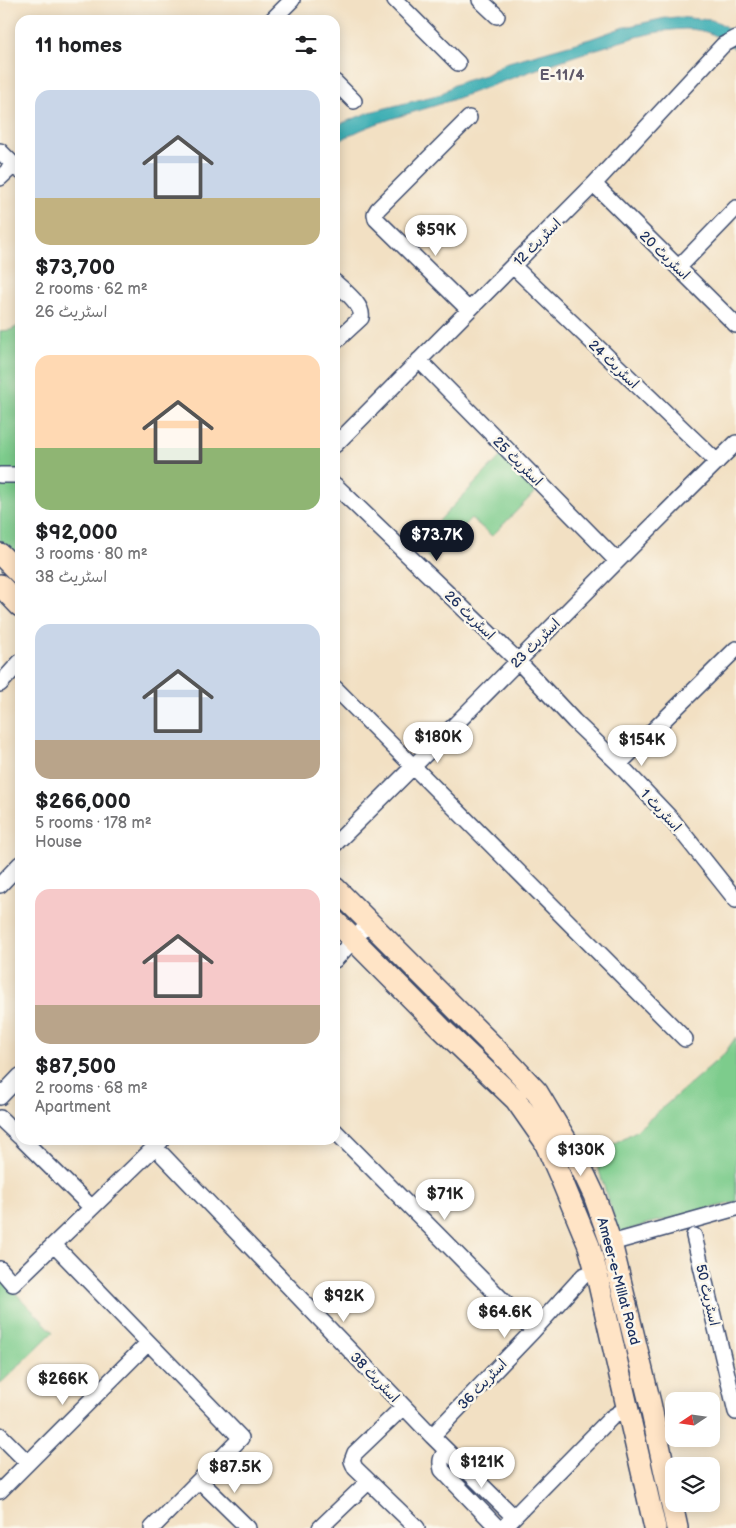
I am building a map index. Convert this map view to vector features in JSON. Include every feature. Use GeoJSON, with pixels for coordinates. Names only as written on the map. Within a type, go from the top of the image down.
{"type":"FeatureCollection","features":[{"type":"Feature","properties":{"kind":"main road"},"geometry":{"type":"LineString","coordinates":[[0,554],[15,569]]}},
{"type":"Feature","properties":{"kind":"main road"},"geometry":{"type":"LineString","coordinates":[[0,585],[15,601]]}},
{"type":"Feature","properties":{"kind":"main road","name":"Ameer-e-Millat Road"},"geometry":{"type":"LineString","coordinates":[[340,893],[537,1092],[576,1157],[600,1212],[611,1244],[650,1403],[677,1528]]}},
{"type":"Feature","properties":{"kind":"main road","name":"Ameer-e-Millat Road"},"geometry":{"type":"LineString","coordinates":[[340,926],[441,1028],[516,1100],[544,1140],[589,1246],[655,1528]]}},
{"type":"Feature","properties":{"kind":"main road"},"geometry":{"type":"LineString","coordinates":[[627,1408],[650,1403]]}},
{"type":"Feature","properties":{"kind":"street"},"geometry":{"type":"LineString","coordinates":[[277,15],[292,0]]}},
{"type":"Feature","properties":{"kind":"street"},"geometry":{"type":"LineString","coordinates":[[395,0],[458,63]]}},
{"type":"Feature","properties":{"kind":"street"},"geometry":{"type":"LineString","coordinates":[[480,0],[497,16]]}},
{"type":"Feature","properties":{"kind":"street","name":"اسٹریٹ 12"},"geometry":{"type":"LineString","coordinates":[[340,440],[594,184],[723,45],[736,38]]}},
{"type":"Feature","properties":{"kind":"street"},"geometry":{"type":"LineString","coordinates":[[340,87],[354,101]]}},
{"type":"Feature","properties":{"kind":"street"},"geometry":{"type":"LineString","coordinates":[[469,118],[375,214],[376,219],[469,310]]}},
{"type":"Feature","properties":{"kind":"street"},"geometry":{"type":"LineString","coordinates":[[0,151],[15,166]]}},
{"type":"Feature","properties":{"kind":"street"},"geometry":{"type":"LineString","coordinates":[[0,178],[15,169]]}},
{"type":"Feature","properties":{"kind":"street","name":"اسٹریٹ 20"},"geometry":{"type":"LineString","coordinates":[[594,184],[736,325]]}},
{"type":"Feature","properties":{"kind":"street"},"geometry":{"type":"LineString","coordinates":[[678,267],[736,208]]}},
{"type":"Feature","properties":{"kind":"street","name":"اسٹریٹ 24"},"geometry":{"type":"LineString","coordinates":[[513,266],[716,462]]}},
{"type":"Feature","properties":{"kind":"street"},"geometry":{"type":"LineString","coordinates":[[340,287],[360,307],[362,313],[361,318],[340,337]]}},
{"type":"Feature","properties":{"kind":"street","name":"اسٹریٹ 25"},"geometry":{"type":"LineString","coordinates":[[419,360],[617,561]]}},
{"type":"Feature","properties":{"kind":"street","name":"اسٹریٹ 23"},"geometry":{"type":"LineString","coordinates":[[340,839],[736,443]]}},
{"type":"Feature","properties":{"kind":"street"},"geometry":{"type":"LineString","coordinates":[[0,475],[15,475]]}},
{"type":"Feature","properties":{"kind":"street","name":"اسٹریٹ 26"},"geometry":{"type":"LineString","coordinates":[[340,491],[518,661]]}},
{"type":"Feature","properties":{"kind":"street"},"geometry":{"type":"LineString","coordinates":[[619,764],[736,649]]}},
{"type":"Feature","properties":{"kind":"street","name":"اسٹریٹ 1"},"geometry":{"type":"LineString","coordinates":[[518,661],[574,721],[619,764],[674,822],[736,900]]}},
{"type":"Feature","properties":{"kind":"street"},"geometry":{"type":"LineString","coordinates":[[0,684],[15,668]]}},
{"type":"Feature","properties":{"kind":"street"},"geometry":{"type":"LineString","coordinates":[[340,693],[685,1039]]}},
{"type":"Feature","properties":{"kind":"street"},"geometry":{"type":"LineString","coordinates":[[0,884],[15,869]]}},
{"type":"Feature","properties":{"kind":"street"},"geometry":{"type":"LineString","coordinates":[[340,955],[370,922]]}},
{"type":"Feature","properties":{"kind":"street"},"geometry":{"type":"LineString","coordinates":[[0,1097],[15,1081]]}},
{"type":"Feature","properties":{"kind":"street"},"geometry":{"type":"LineString","coordinates":[[0,1118],[15,1132]]}},
{"type":"Feature","properties":{"kind":"street"},"geometry":{"type":"LineString","coordinates":[[340,1136],[533,1331]]}},
{"type":"Feature","properties":{"kind":"street"},"geometry":{"type":"LineString","coordinates":[[28,1145],[91,1207]]}},
{"type":"Feature","properties":{"kind":"street"},"geometry":{"type":"LineString","coordinates":[[0,1269],[13,1284],[91,1207],[158,1145]]}},
{"type":"Feature","properties":{"kind":"street","name":"اسٹریٹ 38"},"geometry":{"type":"LineString","coordinates":[[160,1145],[404,1407],[514,1517]]}},
{"type":"Feature","properties":{"kind":"street"},"geometry":{"type":"LineString","coordinates":[[611,1244],[736,1208]]}},
{"type":"Feature","properties":{"kind":"street","name":"اسٹریٹ 50"},"geometry":{"type":"LineString","coordinates":[[694,1236],[736,1412]]}},
{"type":"Feature","properties":{"kind":"street"},"geometry":{"type":"LineString","coordinates":[[54,1245],[241,1438],[152,1528]]}},
{"type":"Feature","properties":{"kind":"street","name":"اسٹریٹ 36"},"geometry":{"type":"LineString","coordinates":[[432,1436],[583,1276],[596,1271]]}},
{"type":"Feature","properties":{"kind":"street"},"geometry":{"type":"LineString","coordinates":[[0,1491],[148,1343]]}},
{"type":"Feature","properties":{"kind":"street"},"geometry":{"type":"LineString","coordinates":[[404,1407],[355,1453],[352,1461],[355,1468],[408,1525]]}},
{"type":"Feature","properties":{"kind":"street"},"geometry":{"type":"LineString","coordinates":[[503,1528],[611,1418],[627,1408]]}},
{"type":"Feature","properties":{"kind":"street"},"geometry":{"type":"LineString","coordinates":[[0,1435],[28,1463]]}},
{"type":"Feature","properties":{"kind":"street"},"geometry":{"type":"LineString","coordinates":[[446,1451],[442,1455],[440,1462],[442,1470],[498,1528]]}},
{"type":"Feature","properties":{"kind":"street"},"geometry":{"type":"LineString","coordinates":[[200,1481],[248,1528]]}},
{"type":"Feature","properties":{"kind":"street"},"geometry":{"type":"LineString","coordinates":[[320,1528],[368,1482]]}},
{"type":"Feature","properties":{"kind":"green space"},"geometry":{"type":"Polygon","coordinates":[[[15,328],[15,569],[0,553],[0,331],[15,328]]]}},
{"type":"Feature","properties":{"kind":"green space"},"geometry":{"type":"Polygon","coordinates":[[[502,455],[537,490],[492,536],[471,518],[431,559],[416,545],[502,455]]]}},
{"type":"Feature","properties":{"kind":"green space"},"geometry":{"type":"Polygon","coordinates":[[[736,1037],[736,1202],[647,1224],[619,1233],[594,1155],[636,1131],[724,1054],[736,1037]]]}},
{"type":"Feature","properties":{"kind":"green space"},"geometry":{"type":"Polygon","coordinates":[[[0,1277],[53,1332],[0,1384],[0,1277]]]}},
{"type":"Feature","properties":{"kind":"water"},"geometry":{"type":"Polygon","coordinates":[[[677,17],[711,20],[720,23],[736,34],[736,50],[719,37],[699,30],[685,29],[647,34],[569,58],[449,101],[375,124],[340,141],[340,124],[370,112],[441,94],[452,86],[485,75],[505,63],[590,39],[621,28],[677,17]]]}},
{"type":"Feature","properties":{"kind":"district","name":"E-11/4"},"geometry":{"type":"Point","coordinates":[562,75]}}]}
